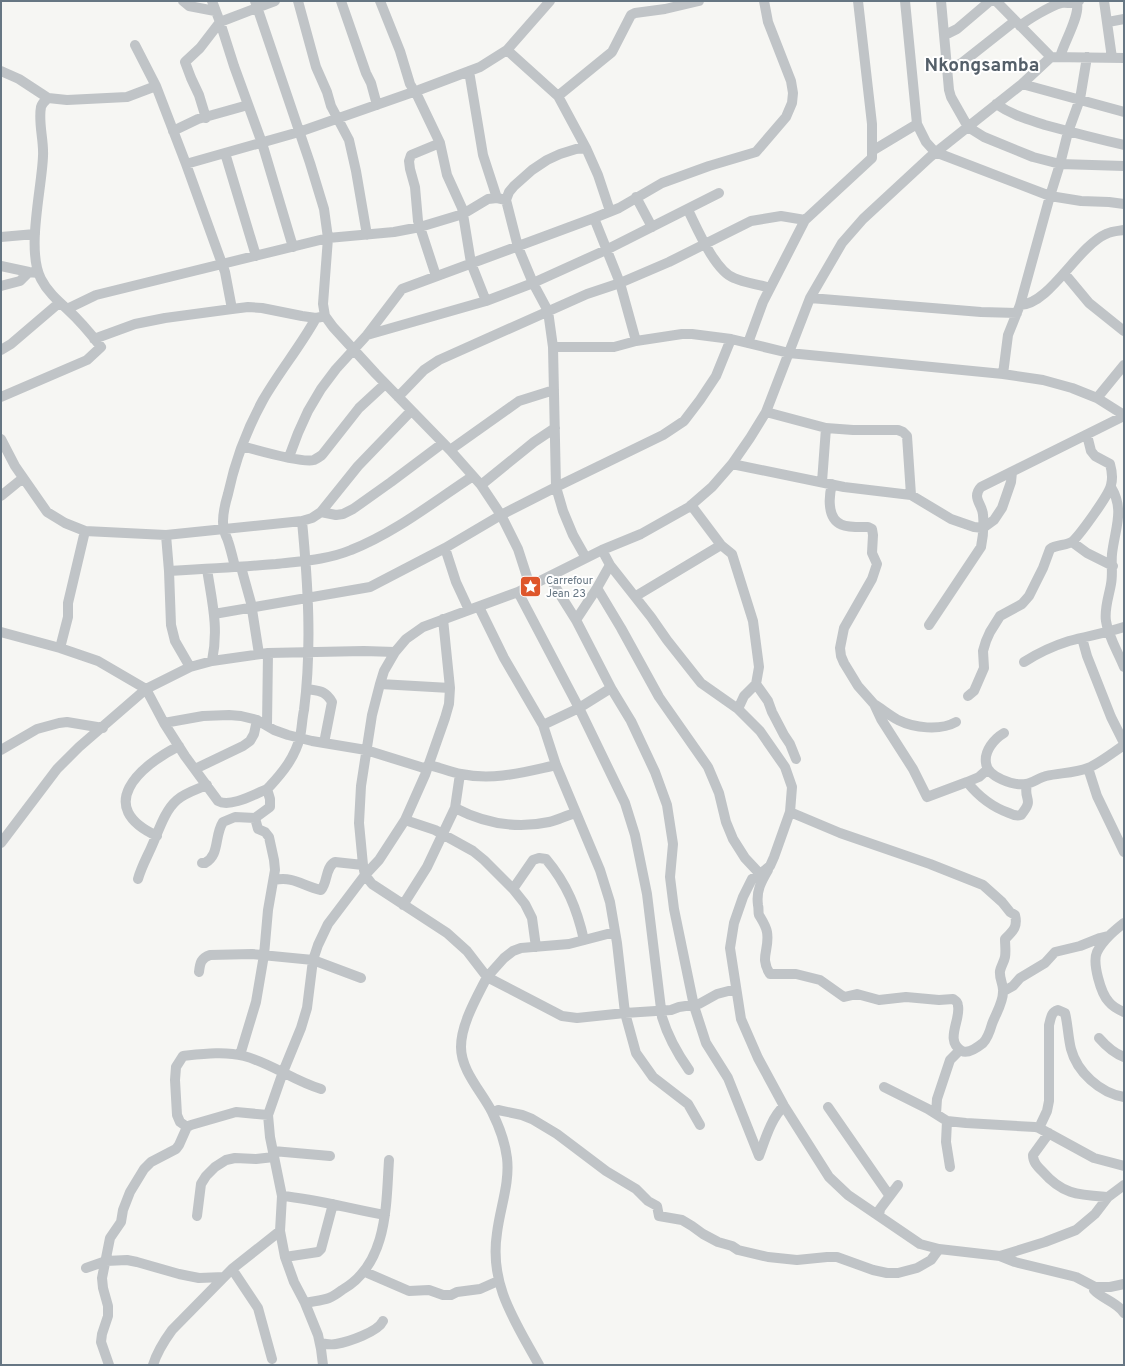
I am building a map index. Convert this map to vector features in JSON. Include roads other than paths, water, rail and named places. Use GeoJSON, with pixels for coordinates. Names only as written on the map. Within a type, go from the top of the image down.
{"type":"FeatureCollection","features":[{"type":"Feature","properties":{"kind":"street"},"geometry":{"type":"LineString","coordinates":[[183,1],[189,6],[214,6],[262,143],[293,247]]}},
{"type":"Feature","properties":{"kind":"street"},"geometry":{"type":"LineString","coordinates":[[206,118],[185,62],[200,48],[220,22],[256,4],[275,1]]}},
{"type":"Feature","properties":{"kind":"street"},"geometry":{"type":"LineString","coordinates":[[298,1],[316,67],[337,119],[345,131],[350,146],[356,171],[367,235]]}},
{"type":"Feature","properties":{"kind":"street"},"geometry":{"type":"LineString","coordinates":[[341,1],[366,73],[371,83],[377,105]]}},
{"type":"Feature","properties":{"kind":"street"},"geometry":{"type":"LineString","coordinates":[[380,1],[400,51],[410,84],[418,97],[440,143],[447,175],[463,214],[471,263],[486,301]]}},
{"type":"Feature","properties":{"kind":"street"},"geometry":{"type":"LineString","coordinates":[[186,164],[299,132],[414,92],[480,67],[507,50],[550,1]]}},
{"type":"Feature","properties":{"kind":"street"},"geometry":{"type":"LineString","coordinates":[[558,96],[612,52],[631,15],[699,1]]}},
{"type":"Feature","properties":{"kind":"street"},"geometry":{"type":"LineString","coordinates":[[290,458],[298,433],[308,411],[321,389],[336,369],[367,335],[402,289],[594,218],[662,183],[756,152],[786,117],[792,103],[793,93],[791,81],[768,22],[764,1]]}},
{"type":"Feature","properties":{"kind":"street"},"geometry":{"type":"LineString","coordinates":[[748,343],[763,302],[805,220],[872,158],[872,124],[858,1]]}},
{"type":"Feature","properties":{"kind":"street"},"geometry":{"type":"LineString","coordinates":[[905,1],[917,124],[926,142],[935,152],[1050,196],[1081,201],[1124,204]]}},
{"type":"Feature","properties":{"kind":"street"},"geometry":{"type":"LineString","coordinates":[[945,35],[957,29],[990,1]]}},
{"type":"Feature","properties":{"kind":"street"},"geometry":{"type":"LineString","coordinates":[[996,1],[1017,24],[1056,57],[1124,58]]}},
{"type":"Feature","properties":{"kind":"street"},"geometry":{"type":"LineString","coordinates":[[1104,1],[1112,58]]}},
{"type":"Feature","properties":{"kind":"street"},"geometry":{"type":"LineString","coordinates":[[736,989],[717,994],[694,1006],[680,1007],[672,1010],[577,1018],[562,1016],[487,976],[467,951],[447,933],[372,884],[364,870],[359,822],[361,786],[372,715],[384,671],[395,652],[406,639],[423,627],[518,592],[602,550],[641,534],[691,505],[712,487],[732,464],[766,412],[810,298],[842,243],[868,215],[935,152],[1056,57],[1062,50],[1077,15],[1078,2],[1069,4],[1062,3],[1017,24],[963,62],[955,67],[947,69]]}},
{"type":"Feature","properties":{"kind":"street"},"geometry":{"type":"LineString","coordinates":[[944,3],[947,69],[951,97],[968,127],[984,137],[1033,157],[1060,164],[1124,166]]}},
{"type":"Feature","properties":{"kind":"street"},"geometry":{"type":"LineString","coordinates":[[256,4],[324,209],[328,238],[321,317],[279,375],[251,424],[230,481],[225,508],[224,529],[252,608],[263,654],[267,725]]}},
{"type":"Feature","properties":{"kind":"street"},"geometry":{"type":"LineString","coordinates":[[1108,22],[1124,19]]}},
{"type":"Feature","properties":{"kind":"street"},"geometry":{"type":"LineString","coordinates":[[135,45],[156,86],[222,265],[226,272],[232,309]]}},
{"type":"Feature","properties":{"kind":"street"},"geometry":{"type":"LineString","coordinates":[[507,50],[558,96],[586,148],[598,175],[610,211]]}},
{"type":"Feature","properties":{"kind":"street"},"geometry":{"type":"LineString","coordinates":[[1003,374],[1008,335],[1019,309],[1068,132],[1080,99],[1087,57]]}},
{"type":"Feature","properties":{"kind":"street"},"geometry":{"type":"LineString","coordinates":[[1,71],[18,79],[48,98],[67,100],[127,97],[156,86]]}},
{"type":"Feature","properties":{"kind":"street"},"geometry":{"type":"LineString","coordinates":[[469,71],[483,155],[502,199],[518,247],[533,283],[548,311],[552,347],[554,390],[556,487],[568,523],[586,558]]}},
{"type":"Feature","properties":{"kind":"street"},"geometry":{"type":"LineString","coordinates":[[1022,84],[1124,112]]}},
{"type":"Feature","properties":{"kind":"street"},"geometry":{"type":"LineString","coordinates":[[34,273],[36,257],[35,234],[43,155],[41,107],[48,98]]}},
{"type":"Feature","properties":{"kind":"street"},"geometry":{"type":"LineString","coordinates":[[996,104],[1004,110],[1022,118],[1068,132],[1124,145]]}},
{"type":"Feature","properties":{"kind":"street"},"geometry":{"type":"LineString","coordinates":[[173,131],[198,119],[248,105]]}},
{"type":"Feature","properties":{"kind":"street"},"geometry":{"type":"LineString","coordinates":[[872,151],[917,124]]}},
{"type":"Feature","properties":{"kind":"street"},"geometry":{"type":"LineString","coordinates":[[436,276],[420,227],[415,187],[410,168],[410,157],[411,155],[440,143]]}},
{"type":"Feature","properties":{"kind":"street"},"geometry":{"type":"LineString","coordinates":[[1,350],[63,306],[96,295],[328,238],[394,232],[420,227],[463,214],[488,200],[502,199],[532,170],[547,160],[576,149],[586,148]]}},
{"type":"Feature","properties":{"kind":"street"},"geometry":{"type":"LineString","coordinates":[[225,153],[256,256]]}},
{"type":"Feature","properties":{"kind":"street"},"geometry":{"type":"LineString","coordinates":[[367,335],[486,301],[533,283],[606,250],[688,210],[719,193]]}},
{"type":"Feature","properties":{"kind":"street"},"geometry":{"type":"LineString","coordinates":[[636,197],[652,227]]}},
{"type":"Feature","properties":{"kind":"street"},"geometry":{"type":"LineString","coordinates":[[688,210],[718,266],[726,274],[733,278],[770,288]]}},
{"type":"Feature","properties":{"kind":"street"},"geometry":{"type":"LineString","coordinates":[[398,397],[424,370],[438,360],[587,294],[620,283],[669,262],[751,221],[781,216],[805,220]]}},
{"type":"Feature","properties":{"kind":"street"},"geometry":{"type":"LineString","coordinates":[[594,218],[620,283],[636,341]]}},
{"type":"Feature","properties":{"kind":"street"},"geometry":{"type":"LineString","coordinates":[[810,298],[981,312],[1019,309],[1039,298],[1096,240],[1105,234],[1124,230]]}},
{"type":"Feature","properties":{"kind":"street"},"geometry":{"type":"LineString","coordinates":[[1,237],[35,234]]}},
{"type":"Feature","properties":{"kind":"street"},"geometry":{"type":"LineString","coordinates":[[1,266],[34,273],[100,347],[87,360],[1,396]]}},
{"type":"Feature","properties":{"kind":"street"},"geometry":{"type":"LineString","coordinates":[[1,286],[20,281],[34,273]]}},
{"type":"Feature","properties":{"kind":"street"},"geometry":{"type":"LineString","coordinates":[[1064,273],[1089,303],[1124,331]]}},
{"type":"Feature","properties":{"kind":"street"},"geometry":{"type":"LineString","coordinates":[[94,339],[135,324],[165,318],[248,307],[321,317],[333,327],[480,485],[501,515],[518,549],[530,586]]}},
{"type":"Feature","properties":{"kind":"street"},"geometry":{"type":"LineString","coordinates":[[552,347],[614,347],[636,341],[687,334],[731,339],[789,353],[1003,374],[1058,384],[1097,398],[1124,415],[981,488],[978,491],[977,498],[981,505],[983,515],[983,528],[980,547],[929,625]]}},
{"type":"Feature","properties":{"kind":"street"},"geometry":{"type":"LineString","coordinates":[[214,614],[370,587],[445,548],[501,515],[663,435],[684,420],[700,400],[716,376],[731,339]]}},
{"type":"Feature","properties":{"kind":"street"},"geometry":{"type":"LineString","coordinates":[[1097,398],[1124,365]]}},
{"type":"Feature","properties":{"kind":"street"},"geometry":{"type":"LineString","coordinates":[[242,446],[290,458],[315,460],[322,456],[359,408],[385,384]]}},
{"type":"Feature","properties":{"kind":"street"},"geometry":{"type":"LineString","coordinates":[[321,512],[343,514],[353,509],[391,482],[519,401],[554,390]]}},
{"type":"Feature","properties":{"kind":"street"},"geometry":{"type":"LineString","coordinates":[[1,439],[23,478],[48,512],[65,523],[85,531],[166,535],[302,521],[312,518],[321,512],[358,466],[411,411]]}},
{"type":"Feature","properties":{"kind":"street"},"geometry":{"type":"LineString","coordinates":[[766,412],[826,428],[853,430],[898,430],[903,432],[907,436],[911,495]]}},
{"type":"Feature","properties":{"kind":"street"},"geometry":{"type":"LineString","coordinates":[[480,485],[534,442],[555,428]]}},
{"type":"Feature","properties":{"kind":"street"},"geometry":{"type":"LineString","coordinates":[[822,482],[826,428]]}},
{"type":"Feature","properties":{"kind":"street"},"geometry":{"type":"LineString","coordinates":[[968,696],[974,691],[984,668],[983,651],[986,641],[1000,616],[1022,604],[1029,596],[1043,568],[1050,549],[1072,542],[1105,498],[1111,487],[1112,472],[1110,464],[1095,456],[1091,451],[1087,435]]}},
{"type":"Feature","properties":{"kind":"street"},"geometry":{"type":"LineString","coordinates":[[732,464],[844,487],[911,495],[951,519],[974,527],[983,528],[994,520],[1002,508],[1011,482],[1012,472]]}},
{"type":"Feature","properties":{"kind":"street"},"geometry":{"type":"LineString","coordinates":[[169,572],[306,561],[350,551],[394,529],[473,476]]}},
{"type":"Feature","properties":{"kind":"street"},"geometry":{"type":"LineString","coordinates":[[1,496],[23,478]]}},
{"type":"Feature","properties":{"kind":"street"},"geometry":{"type":"LineString","coordinates":[[832,484],[830,498],[831,514],[834,520],[843,525],[872,528],[872,553],[877,564],[877,567],[862,597],[852,611],[844,628],[840,648],[844,663],[858,686],[874,704],[900,721],[916,726],[945,726],[956,722]]}},
{"type":"Feature","properties":{"kind":"street"},"geometry":{"type":"LineString","coordinates":[[1111,487],[1119,498],[1121,506],[1121,529],[1112,556],[1111,583],[1106,621],[1124,667]]}},
{"type":"Feature","properties":{"kind":"street"},"geometry":{"type":"LineString","coordinates":[[691,505],[721,545],[732,554],[753,621],[759,667],[756,684],[744,696],[738,709]]}},
{"type":"Feature","properties":{"kind":"street"},"geometry":{"type":"LineString","coordinates":[[1,632],[60,648],[98,661],[146,689],[164,723],[218,801],[226,804],[238,801],[267,789],[288,764],[300,738],[307,689],[309,652],[308,598],[302,521]]}},
{"type":"Feature","properties":{"kind":"street"},"geometry":{"type":"LineString","coordinates":[[60,648],[68,617],[68,603],[85,531]]}},
{"type":"Feature","properties":{"kind":"street"},"geometry":{"type":"LineString","coordinates":[[166,535],[171,624],[175,641],[190,667]]}},
{"type":"Feature","properties":{"kind":"street"},"geometry":{"type":"LineString","coordinates":[[1072,542],[1087,553],[1112,566]]}},
{"type":"Feature","properties":{"kind":"street"},"geometry":{"type":"LineString","coordinates":[[636,596],[721,545]]}},
{"type":"Feature","properties":{"kind":"street"},"geometry":{"type":"LineString","coordinates":[[445,548],[456,582],[469,610]]}},
{"type":"Feature","properties":{"kind":"street"},"geometry":{"type":"LineString","coordinates":[[602,550],[610,565],[636,596],[667,640],[701,683],[738,709],[760,731],[785,767],[792,787],[790,812],[774,857],[759,887],[757,899],[759,913],[767,930],[768,942],[764,959],[765,965],[770,974],[796,974],[820,980],[844,997],[857,994],[879,1000],[906,997],[939,1000],[953,999],[958,1003],[959,1007],[954,1028],[954,1041],[960,1050],[964,1052],[978,1047],[986,1040],[1001,1002],[1004,991],[1000,970],[1005,958],[1005,939],[1014,929],[1016,921],[1015,915],[1010,912],[1002,902],[983,885],[790,812]]}},
{"type":"Feature","properties":{"kind":"street"},"geometry":{"type":"LineString","coordinates":[[576,620],[610,565]]}},
{"type":"Feature","properties":{"kind":"street"},"geometry":{"type":"LineString","coordinates":[[207,569],[214,614],[216,644],[212,661]]}},
{"type":"Feature","properties":{"kind":"street"},"geometry":{"type":"LineString","coordinates":[[548,577],[576,620],[611,688],[631,721],[655,772],[667,805],[673,844],[670,877],[674,909],[694,1006],[706,1043],[728,1078],[759,1156],[774,1120],[784,1106]]}},
{"type":"Feature","properties":{"kind":"street"},"geometry":{"type":"LineString","coordinates":[[597,588],[659,697],[708,767],[719,793],[726,822],[733,839],[745,858],[760,874]]}},
{"type":"Feature","properties":{"kind":"street"},"geometry":{"type":"LineString","coordinates":[[518,592],[579,708],[625,803],[635,835],[647,894],[661,1011],[674,1049],[689,1070]]}},
{"type":"Feature","properties":{"kind":"street"},"geometry":{"type":"LineString","coordinates":[[479,607],[504,658],[544,725],[556,765],[600,870],[610,902],[625,1013],[636,1053],[654,1078],[688,1104],[700,1124]]}},
{"type":"Feature","properties":{"kind":"street"},"geometry":{"type":"LineString","coordinates":[[323,1365],[320,1343],[285,1257],[280,1231],[282,1196],[270,1137],[268,1115],[307,1008],[313,960],[318,945],[328,924],[364,870],[379,860],[405,820],[428,767],[449,704],[450,688],[443,619]]}},
{"type":"Feature","properties":{"kind":"street"},"geometry":{"type":"LineString","coordinates":[[1024,662],[1052,647],[1124,627]]}},
{"type":"Feature","properties":{"kind":"street"},"geometry":{"type":"LineString","coordinates":[[1004,733],[992,742],[986,756],[986,764],[988,769],[1010,784],[1027,784],[1046,776],[1088,768],[1124,744],[1111,717],[1087,656],[1082,638]]}},
{"type":"Feature","properties":{"kind":"street"},"geometry":{"type":"LineString","coordinates":[[1,843],[58,768],[79,747],[103,728],[146,689],[190,667],[212,661],[263,654],[364,651],[395,652]]}},
{"type":"Feature","properties":{"kind":"street"},"geometry":{"type":"LineString","coordinates":[[380,684],[450,688]]}},
{"type":"Feature","properties":{"kind":"street"},"geometry":{"type":"LineString","coordinates":[[756,684],[768,701],[772,712],[796,758]]}},
{"type":"Feature","properties":{"kind":"street"},"geometry":{"type":"LineString","coordinates":[[544,725],[579,708],[611,688]]}},
{"type":"Feature","properties":{"kind":"street"},"geometry":{"type":"LineString","coordinates":[[307,689],[328,694],[332,702],[324,743]]}},
{"type":"Feature","properties":{"kind":"street"},"geometry":{"type":"LineString","coordinates":[[874,704],[881,719],[913,769],[927,797],[968,782],[983,774],[988,769]]}},
{"type":"Feature","properties":{"kind":"street"},"geometry":{"type":"LineString","coordinates":[[164,723],[203,716],[229,715],[257,720],[281,733],[300,738],[366,750],[460,774],[487,777],[505,776],[556,765]]}},
{"type":"Feature","properties":{"kind":"street"},"geometry":{"type":"LineString","coordinates":[[195,769],[243,746],[250,741],[254,734],[257,720]]}},
{"type":"Feature","properties":{"kind":"street"},"geometry":{"type":"LineString","coordinates":[[1,750],[37,729],[59,723],[67,722],[103,728]]}},
{"type":"Feature","properties":{"kind":"street"},"geometry":{"type":"LineString","coordinates":[[157,836],[138,824],[129,815],[126,810],[127,792],[133,781],[144,769],[160,757],[179,746]]}},
{"type":"Feature","properties":{"kind":"street"},"geometry":{"type":"LineString","coordinates":[[1088,768],[1097,796],[1124,852]]}},
{"type":"Feature","properties":{"kind":"street"},"geometry":{"type":"LineString","coordinates":[[403,905],[426,867],[456,808],[460,774]]}},
{"type":"Feature","properties":{"kind":"street"},"geometry":{"type":"LineString","coordinates":[[968,782],[977,794],[990,804],[1001,811],[1019,816],[1027,808],[1029,803],[1026,794],[1027,784]]}},
{"type":"Feature","properties":{"kind":"street"},"geometry":{"type":"LineString","coordinates":[[138,879],[141,868],[166,815],[176,800],[208,785]]}},
{"type":"Feature","properties":{"kind":"street"},"geometry":{"type":"LineString","coordinates":[[202,862],[205,863],[212,858],[215,852],[218,832],[223,822],[235,817],[255,818],[270,807],[270,799],[267,789]]}},
{"type":"Feature","properties":{"kind":"street"},"geometry":{"type":"LineString","coordinates":[[456,808],[483,819],[508,824],[550,822],[576,813]]}},
{"type":"Feature","properties":{"kind":"street"},"geometry":{"type":"LineString","coordinates":[[240,1055],[256,1002],[264,955],[268,910],[274,880],[275,866],[269,837],[265,832],[258,829],[255,818]]}},
{"type":"Feature","properties":{"kind":"street"},"geometry":{"type":"LineString","coordinates":[[405,820],[435,830],[474,851],[513,889],[525,904],[532,918],[536,947]]}},
{"type":"Feature","properties":{"kind":"street"},"geometry":{"type":"LineString","coordinates":[[513,889],[533,860],[538,858],[546,859],[556,871],[569,893],[579,917],[584,940]]}},
{"type":"Feature","properties":{"kind":"street"},"geometry":{"type":"LineString","coordinates":[[274,880],[286,878],[321,890],[332,864],[335,862],[364,870]]}},
{"type":"Feature","properties":{"kind":"street"},"geometry":{"type":"LineString","coordinates":[[770,866],[752,879],[743,897],[734,923],[730,948],[741,1019],[758,1058],[784,1106],[830,1177],[848,1195],[920,1244],[939,1249],[1000,1256],[1015,1262],[1076,1277],[1095,1287],[1110,1287],[1124,1284]]}},
{"type":"Feature","properties":{"kind":"street"},"geometry":{"type":"LineString","coordinates":[[1124,923],[1108,936],[1097,952],[1095,958],[1105,998],[1110,1004],[1124,1012]]}},
{"type":"Feature","properties":{"kind":"street"},"geometry":{"type":"LineString","coordinates":[[539,1365],[510,1312],[498,1281],[496,1269],[496,1242],[506,1179],[507,1159],[504,1144],[492,1112],[466,1068],[461,1048],[468,1018],[487,976],[499,962],[513,951],[521,948],[569,944],[614,932]]}},
{"type":"Feature","properties":{"kind":"street"},"geometry":{"type":"LineString","coordinates":[[1004,991],[1013,986],[1020,978],[1045,963],[1055,952],[1080,946],[1108,936]]}},
{"type":"Feature","properties":{"kind":"street"},"geometry":{"type":"LineString","coordinates":[[199,972],[201,960],[210,955],[264,955],[313,960],[360,978]]}},
{"type":"Feature","properties":{"kind":"street"},"geometry":{"type":"LineString","coordinates":[[1039,1128],[1047,1111],[1050,1025],[1051,1016],[1054,1011],[1058,1010],[1065,1013],[1071,1049],[1074,1058],[1084,1074],[1095,1084],[1109,1092],[1124,1097]]}},
{"type":"Feature","properties":{"kind":"street"},"geometry":{"type":"LineString","coordinates":[[1099,1038],[1116,1054],[1124,1057]]}},
{"type":"Feature","properties":{"kind":"street"},"geometry":{"type":"LineString","coordinates":[[936,1114],[937,1099],[950,1060],[960,1050]]}},
{"type":"Feature","properties":{"kind":"street"},"geometry":{"type":"LineString","coordinates":[[187,1128],[180,1122],[177,1116],[175,1080],[176,1067],[183,1056],[206,1054],[240,1055],[264,1063],[321,1089]]}},
{"type":"Feature","properties":{"kind":"street"},"geometry":{"type":"LineString","coordinates":[[884,1087],[920,1104],[947,1121],[1039,1128],[1094,1158],[1124,1166]]}},
{"type":"Feature","properties":{"kind":"street"},"geometry":{"type":"LineString","coordinates":[[828,1107],[889,1195]]}},
{"type":"Feature","properties":{"kind":"street"},"geometry":{"type":"LineString","coordinates":[[492,1112],[498,1110],[522,1115],[532,1119],[557,1134],[606,1171],[640,1193],[648,1201],[657,1206],[659,1216],[682,1220],[702,1234],[719,1238],[738,1250],[768,1257],[797,1260],[837,1257],[873,1270],[898,1274],[924,1265],[931,1260],[939,1249]]}},
{"type":"Feature","properties":{"kind":"street"},"geometry":{"type":"LineString","coordinates":[[109,1365],[101,1342],[108,1316],[108,1306],[102,1278],[109,1243],[112,1234],[121,1222],[124,1205],[130,1192],[148,1164],[180,1146],[187,1128],[200,1122],[236,1112],[268,1115]]}},
{"type":"Feature","properties":{"kind":"street"},"geometry":{"type":"LineString","coordinates":[[947,1121],[946,1142],[950,1167]]}},
{"type":"Feature","properties":{"kind":"street"},"geometry":{"type":"LineString","coordinates":[[1049,1133],[1033,1155],[1034,1162],[1046,1176],[1057,1186],[1073,1194],[1108,1198]]}},
{"type":"Feature","properties":{"kind":"street"},"geometry":{"type":"LineString","coordinates":[[196,1216],[201,1184],[206,1176],[215,1167],[226,1160],[235,1158],[256,1159],[274,1154],[330,1156]]}},
{"type":"Feature","properties":{"kind":"street"},"geometry":{"type":"LineString","coordinates":[[305,1303],[329,1298],[348,1287],[365,1272],[380,1239],[385,1215],[388,1160]]}},
{"type":"Feature","properties":{"kind":"street"},"geometry":{"type":"LineString","coordinates":[[879,1216],[880,1209],[898,1185]]}},
{"type":"Feature","properties":{"kind":"street"},"geometry":{"type":"LineString","coordinates":[[1000,1256],[1045,1242],[1076,1230],[1095,1214],[1108,1198],[1124,1185]]}},
{"type":"Feature","properties":{"kind":"street"},"geometry":{"type":"LineString","coordinates":[[282,1196],[306,1198],[385,1215]]}},
{"type":"Feature","properties":{"kind":"street"},"geometry":{"type":"LineString","coordinates":[[285,1257],[318,1252],[321,1249],[333,1204]]}},
{"type":"Feature","properties":{"kind":"street"},"geometry":{"type":"LineString","coordinates":[[153,1365],[164,1340],[172,1330],[232,1269],[280,1231]]}},
{"type":"Feature","properties":{"kind":"street"},"geometry":{"type":"LineString","coordinates":[[86,1268],[106,1262],[127,1260],[199,1278],[224,1277]]}},
{"type":"Feature","properties":{"kind":"street"},"geometry":{"type":"LineString","coordinates":[[232,1269],[258,1308],[272,1359]]}},
{"type":"Feature","properties":{"kind":"street"},"geometry":{"type":"LineString","coordinates":[[365,1272],[409,1291],[429,1290],[443,1295],[451,1295],[457,1292],[480,1289],[498,1281]]}},
{"type":"Feature","properties":{"kind":"street"},"geometry":{"type":"LineString","coordinates":[[1095,1287],[1094,1290],[1098,1294],[1117,1306],[1124,1313]]}},
{"type":"Feature","properties":{"kind":"street"},"geometry":{"type":"LineString","coordinates":[[320,1343],[343,1343],[376,1329],[383,1321]]}},
{"type":"Feature","properties":{"kind":"place","name":"Carrefour Jean 23"},"geometry":{"type":"Point","coordinates":[530,586]}},
{"type":"Feature","properties":{"kind":"district","name":"Nkongsamba"},"geometry":{"type":"Point","coordinates":[982,64]}}]}
